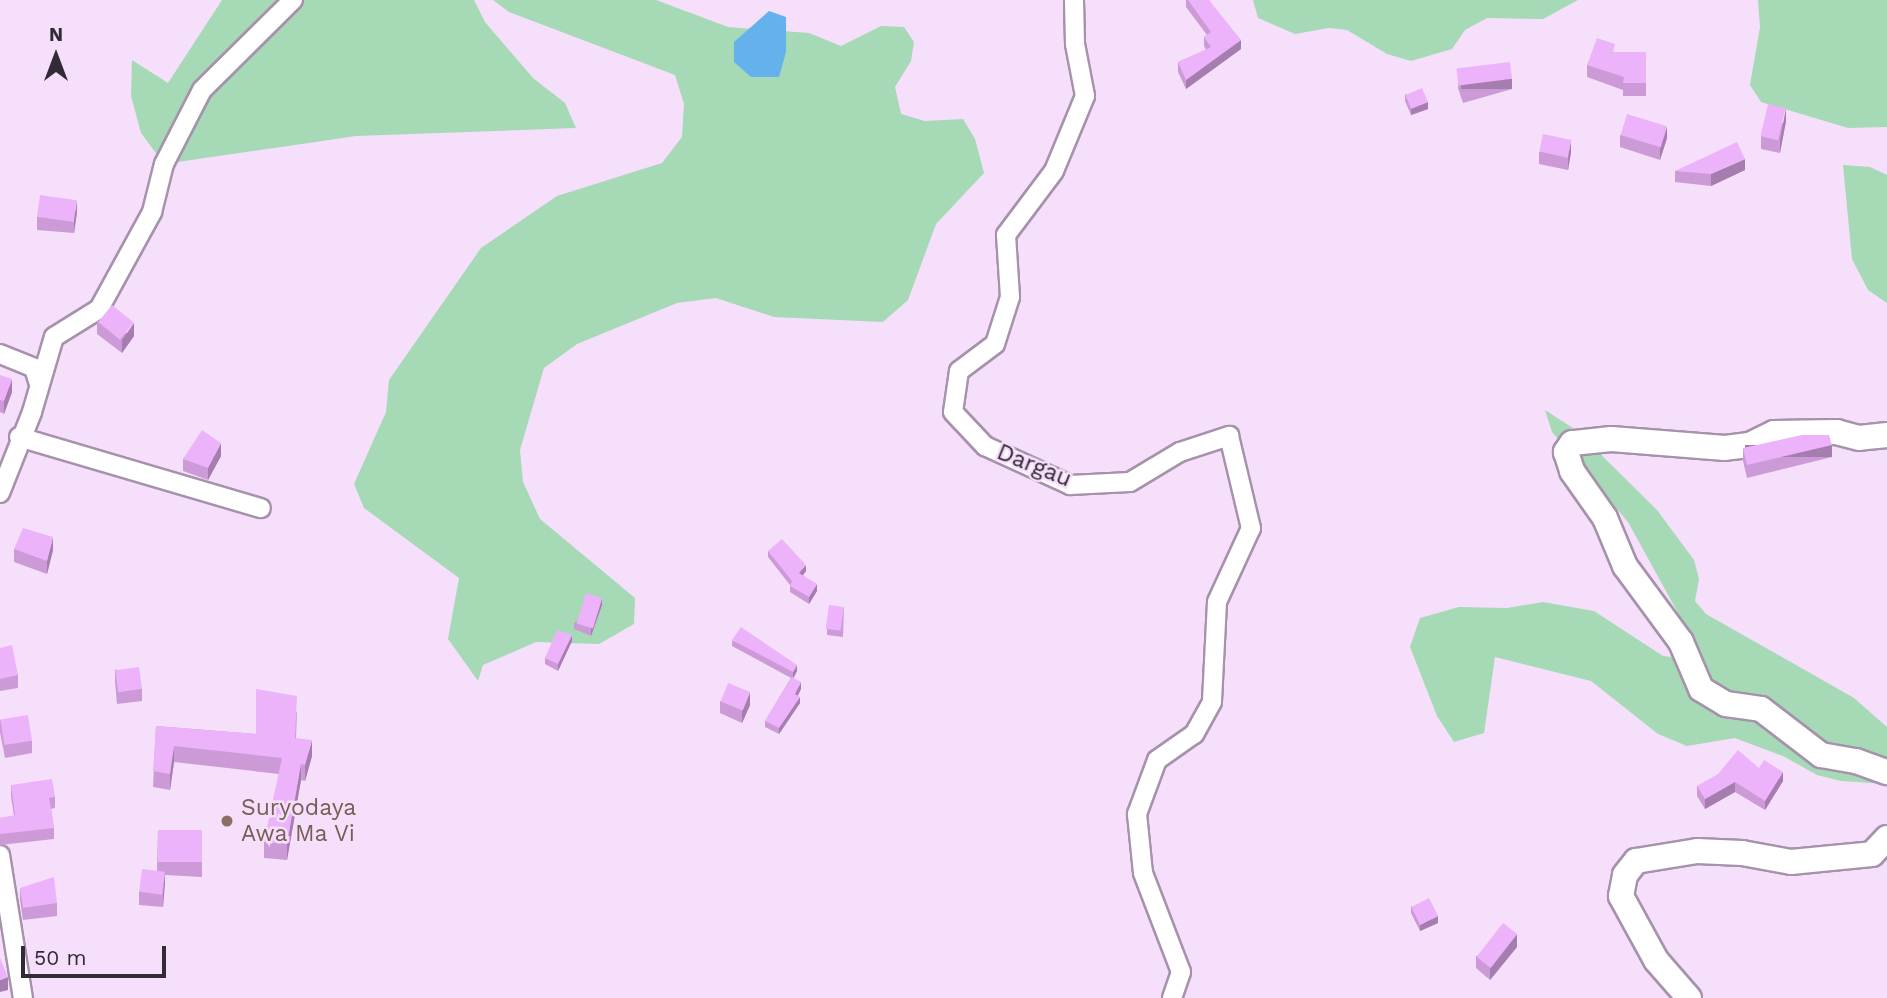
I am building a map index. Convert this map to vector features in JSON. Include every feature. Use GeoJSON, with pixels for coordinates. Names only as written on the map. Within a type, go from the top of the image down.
{"type":"FeatureCollection","features":[{"type":"Feature","properties":{"kind":"street"},"geometry":{"type":"LineString","coordinates":[[0,493],[19,438],[32,412],[38,381],[54,337],[99,309],[105,299],[152,212],[164,164],[202,90],[293,0]]}},
{"type":"Feature","properties":{"kind":"street","name":"Dargau"},"geometry":{"type":"LineString","coordinates":[[1073,0],[1075,44],[1085,96],[1054,171],[1006,235],[1010,297],[995,344],[959,371],[953,412],[985,446],[1070,485],[1130,482],[1180,452],[1229,436],[1251,528],[1217,603],[1212,702],[1194,734],[1157,760],[1137,814],[1143,873],[1181,972],[1172,998]]}},
{"type":"Feature","properties":{"kind":"street"},"geometry":{"type":"LineString","coordinates":[[0,354],[34,368],[38,381]]}},
{"type":"Feature","properties":{"kind":"street"},"geometry":{"type":"LineString","coordinates":[[1887,435],[1774,433],[1749,445],[1725,448],[1611,439],[1572,443],[1566,452],[1572,471],[1605,517],[1626,566],[1681,642],[1701,689],[1726,704],[1761,709],[1821,755],[1856,761],[1887,772]]}},
{"type":"Feature","properties":{"kind":"street"},"geometry":{"type":"LineString","coordinates":[[19,438],[261,508]]}},
{"type":"Feature","properties":{"kind":"street"},"geometry":{"type":"LineString","coordinates":[[1689,998],[1657,960],[1621,896],[1626,875],[1636,861],[1697,851],[1742,853],[1791,862],[1872,854],[1887,838]]}},
{"type":"Feature","properties":{"kind":"street"},"geometry":{"type":"LineString","coordinates":[[0,855],[3,898],[23,998]]}},
{"type":"Feature","properties":{"kind":"green space"},"geometry":{"type":"Polygon","coordinates":[[[222,0],[474,0],[485,22],[533,78],[565,103],[576,128],[356,136],[164,164],[141,133],[131,96],[132,60],[168,83],[222,0]]]}},
{"type":"Feature","properties":{"kind":"green space"},"geometry":{"type":"Polygon","coordinates":[[[493,0],[656,0],[728,27],[809,33],[841,46],[881,26],[904,27],[914,42],[911,61],[895,87],[901,114],[925,121],[963,119],[975,139],[984,173],[936,224],[908,300],[883,322],[774,317],[716,298],[677,303],[577,344],[544,368],[520,450],[523,482],[540,519],[635,598],[634,624],[599,644],[536,642],[483,665],[478,681],[448,639],[459,578],[364,508],[354,484],[386,412],[389,380],[481,248],[557,196],[662,163],[682,137],[684,104],[675,75],[509,12],[493,0]]]}},
{"type":"Feature","properties":{"kind":"green space"},"geometry":{"type":"Polygon","coordinates":[[[1253,0],[1578,0],[1543,19],[1487,18],[1465,30],[1452,49],[1411,61],[1387,54],[1347,30],[1329,28],[1295,34],[1258,18],[1253,0]]]}},
{"type":"Feature","properties":{"kind":"green space"},"geometry":{"type":"Polygon","coordinates":[[[1758,0],[1887,0],[1887,127],[1848,128],[1761,102],[1750,85],[1760,27],[1758,0]]]}},
{"type":"Feature","properties":{"kind":"green space"},"geometry":{"type":"Polygon","coordinates":[[[1843,165],[1870,167],[1887,175],[1887,303],[1868,290],[1852,259],[1843,165]]]}},
{"type":"Feature","properties":{"kind":"green space"},"geometry":{"type":"Polygon","coordinates":[[[1545,410],[1576,430],[1657,510],[1694,560],[1699,579],[1695,601],[1706,614],[1854,698],[1887,727],[1887,784],[1841,781],[1817,775],[1783,756],[1735,738],[1687,746],[1658,734],[1591,681],[1495,657],[1484,733],[1454,742],[1437,716],[1410,647],[1420,618],[1459,607],[1507,608],[1543,602],[1594,611],[1663,656],[1690,659],[1689,633],[1628,522],[1552,432],[1545,410]]]}},
{"type":"Feature","properties":{"kind":"water"},"geometry":{"type":"Polygon","coordinates":[[[769,11],[786,17],[786,52],[779,77],[751,77],[734,62],[734,42],[769,11]]]}},
{"type":"Feature","properties":{"kind":"building"},"geometry":{"type":"Polygon","coordinates":[[[1188,0],[1209,0],[1241,40],[1186,80],[1178,62],[1211,47],[1204,37],[1211,32],[1188,0]]]}},
{"type":"Feature","properties":{"kind":"building"},"geometry":{"type":"Polygon","coordinates":[[[1597,38],[1615,44],[1613,52],[1646,52],[1646,83],[1623,83],[1624,77],[1587,65],[1597,38]]]}},
{"type":"Feature","properties":{"kind":"building"},"geometry":{"type":"Polygon","coordinates":[[[1510,62],[1512,79],[1458,85],[1456,69],[1510,62]]]}},
{"type":"Feature","properties":{"kind":"building"},"geometry":{"type":"Polygon","coordinates":[[[1422,88],[1428,102],[1411,109],[1405,95],[1422,88]]]}},
{"type":"Feature","properties":{"kind":"building"},"geometry":{"type":"Polygon","coordinates":[[[1768,104],[1786,108],[1778,140],[1761,136],[1768,104]]]}},
{"type":"Feature","properties":{"kind":"building"},"geometry":{"type":"Polygon","coordinates":[[[1627,114],[1667,126],[1661,147],[1621,135],[1627,114]]]}},
{"type":"Feature","properties":{"kind":"building"},"geometry":{"type":"Polygon","coordinates":[[[1543,134],[1571,140],[1568,158],[1539,152],[1543,134]]]}},
{"type":"Feature","properties":{"kind":"building"},"geometry":{"type":"Polygon","coordinates":[[[1737,142],[1745,159],[1711,174],[1675,171],[1737,142]]]}},
{"type":"Feature","properties":{"kind":"building"},"geometry":{"type":"Polygon","coordinates":[[[40,195],[77,200],[74,222],[37,217],[40,195]]]}},
{"type":"Feature","properties":{"kind":"building"},"geometry":{"type":"Polygon","coordinates":[[[112,305],[134,323],[120,340],[98,322],[112,305]]]}},
{"type":"Feature","properties":{"kind":"building"},"geometry":{"type":"Polygon","coordinates":[[[0,375],[12,379],[4,401],[0,400],[0,375]]]}},
{"type":"Feature","properties":{"kind":"building"},"geometry":{"type":"Polygon","coordinates":[[[202,430],[221,443],[208,468],[183,459],[202,430]]]}},
{"type":"Feature","properties":{"kind":"building"},"geometry":{"type":"Polygon","coordinates":[[[1802,435],[1829,435],[1832,445],[1747,465],[1743,448],[1802,435]]]}},
{"type":"Feature","properties":{"kind":"building"},"geometry":{"type":"Polygon","coordinates":[[[23,528],[53,537],[47,561],[14,549],[23,528]]]}},
{"type":"Feature","properties":{"kind":"building"},"geometry":{"type":"Polygon","coordinates":[[[782,539],[806,565],[799,573],[817,584],[809,597],[790,586],[792,581],[768,551],[782,539]]]}},
{"type":"Feature","properties":{"kind":"building"},"geometry":{"type":"Polygon","coordinates":[[[586,593],[602,598],[593,629],[577,624],[586,593]]]}},
{"type":"Feature","properties":{"kind":"building"},"geometry":{"type":"Polygon","coordinates":[[[829,605],[844,607],[841,631],[826,629],[829,605]]]}},
{"type":"Feature","properties":{"kind":"building"},"geometry":{"type":"Polygon","coordinates":[[[741,627],[797,665],[793,672],[732,640],[741,627]]]}},
{"type":"Feature","properties":{"kind":"building"},"geometry":{"type":"Polygon","coordinates":[[[557,630],[572,635],[558,664],[545,658],[557,630]]]}},
{"type":"Feature","properties":{"kind":"building"},"geometry":{"type":"Polygon","coordinates":[[[12,645],[18,675],[0,679],[0,648],[12,645]]]}},
{"type":"Feature","properties":{"kind":"building"},"geometry":{"type":"Polygon","coordinates":[[[139,667],[142,689],[118,692],[115,670],[139,667]]]}},
{"type":"Feature","properties":{"kind":"building"},"geometry":{"type":"Polygon","coordinates":[[[792,677],[801,682],[795,694],[800,697],[779,728],[765,721],[792,677]]]}},
{"type":"Feature","properties":{"kind":"building"},"geometry":{"type":"Polygon","coordinates":[[[728,683],[750,692],[743,711],[721,702],[728,683]]]}},
{"type":"Feature","properties":{"kind":"building"},"geometry":{"type":"Polygon","coordinates":[[[256,689],[297,696],[295,738],[312,740],[305,765],[301,764],[287,844],[264,842],[282,758],[174,746],[170,774],[153,771],[156,726],[256,734],[256,689]]]}},
{"type":"Feature","properties":{"kind":"building"},"geometry":{"type":"Polygon","coordinates":[[[28,715],[32,741],[4,745],[0,719],[28,715]]]}},
{"type":"Feature","properties":{"kind":"building"},"geometry":{"type":"Polygon","coordinates":[[[1738,750],[1759,768],[1764,760],[1783,772],[1765,801],[1735,782],[1705,799],[1697,786],[1718,774],[1738,750]]]}},
{"type":"Feature","properties":{"kind":"building"},"geometry":{"type":"Polygon","coordinates":[[[52,779],[55,797],[49,798],[54,828],[0,834],[0,818],[15,815],[11,785],[52,779]]]}},
{"type":"Feature","properties":{"kind":"building"},"geometry":{"type":"Polygon","coordinates":[[[158,830],[202,830],[202,862],[158,862],[158,830]]]}},
{"type":"Feature","properties":{"kind":"building"},"geometry":{"type":"Polygon","coordinates":[[[142,869],[165,872],[162,895],[139,892],[142,869]]]}},
{"type":"Feature","properties":{"kind":"building"},"geometry":{"type":"Polygon","coordinates":[[[54,877],[57,903],[23,908],[20,888],[54,877]]]}},
{"type":"Feature","properties":{"kind":"building"},"geometry":{"type":"Polygon","coordinates":[[[1429,898],[1438,916],[1420,925],[1411,907],[1429,898]]]}},
{"type":"Feature","properties":{"kind":"building"},"geometry":{"type":"Polygon","coordinates":[[[1503,923],[1517,934],[1491,968],[1477,957],[1503,923]]]}},
{"type":"Feature","properties":{"kind":"building"},"geometry":{"type":"Polygon","coordinates":[[[0,958],[8,977],[0,980],[0,958]]]}},
{"type":"Feature","properties":{"kind":"place","name":"Suryodaya Awa Ma Vi"},"geometry":{"type":"Point","coordinates":[227,821]}}]}
